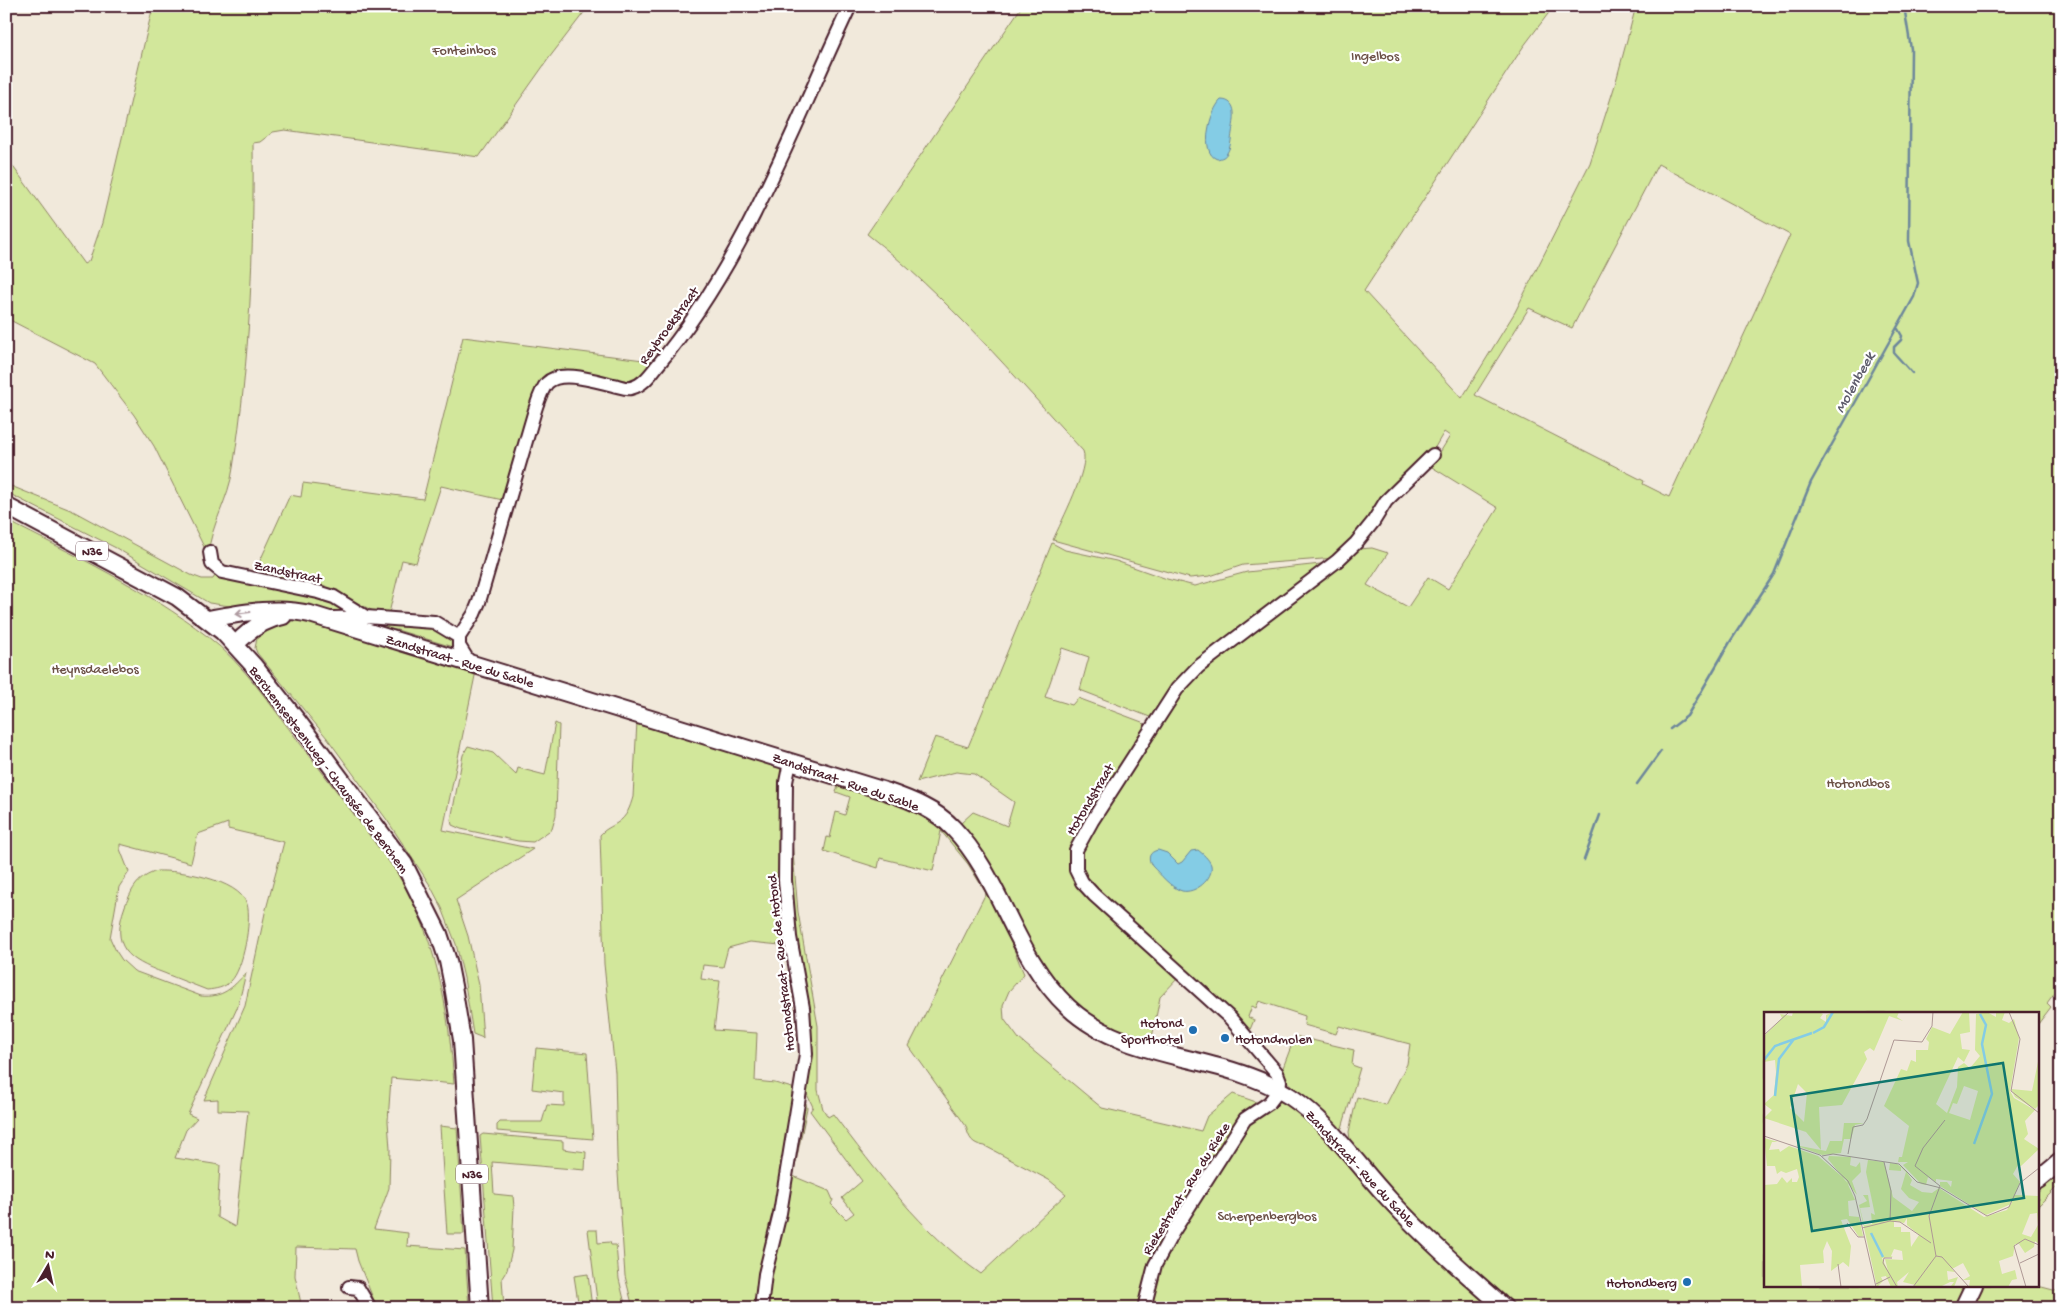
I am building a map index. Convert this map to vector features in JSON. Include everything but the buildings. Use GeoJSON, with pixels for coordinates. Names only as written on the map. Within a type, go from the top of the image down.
{"type":"FeatureCollection","features":[{"type":"Feature","properties":{"kind":"main road","name":"Berchemsesteenweg - Chaussée de Berchem"},"geometry":{"type":"LineString","coordinates":[[6,506],[177,597],[208,619],[254,666],[299,722],[404,864],[439,934],[448,961],[462,1040],[480,1308]]}},
{"type":"Feature","properties":{"kind":"main road","name":"Zandstraat - Rue du Sable"},"geometry":{"type":"LineString","coordinates":[[208,619],[240,613],[296,610],[899,796],[934,812],[953,828],[987,877],[1037,971],[1056,995],[1087,1022],[1108,1034],[1132,1043],[1237,1072],[1311,1113],[1425,1237],[1505,1308]]}},
{"type":"Feature","properties":{"kind":"main road","name":"Zandstraat - Rue du Sable"},"geometry":{"type":"LineString","coordinates":[[235,646],[246,633],[277,617],[288,615],[326,619]]}},
{"type":"Feature","properties":{"kind":"main road"},"geometry":{"type":"LineString","coordinates":[[2040,1178],[2061,1161]]}},
{"type":"Feature","properties":{"kind":"main road"},"geometry":{"type":"LineString","coordinates":[[1963,1308],[1974,1286]]}},
{"type":"Feature","properties":{"kind":"street","name":"Reybroekstraat"},"geometry":{"type":"LineString","coordinates":[[459,637],[474,614],[479,602],[535,410],[546,384],[552,379],[564,376],[631,388],[639,385],[648,377],[692,320],[739,243],[760,202],[850,6]]}},
{"type":"Feature","properties":{"kind":"street","name":"Hotondstraat"},"geometry":{"type":"LineString","coordinates":[[1276,1094],[1277,1073],[1230,1018],[1082,882],[1076,870],[1076,850],[1081,838],[1177,689],[1198,666],[1337,561],[1356,543],[1373,522],[1386,501],[1434,455]]}},
{"type":"Feature","properties":{"kind":"street","name":"Zandstraat"},"geometry":{"type":"LineString","coordinates":[[210,552],[212,564],[222,572],[334,597],[366,617]]}},
{"type":"Feature","properties":{"kind":"street","name":"Zandstraat"},"geometry":{"type":"LineString","coordinates":[[326,619],[366,617],[434,622],[459,637]]}},
{"type":"Feature","properties":{"kind":"street"},"geometry":{"type":"LineString","coordinates":[[459,637],[459,646],[469,662]]}},
{"type":"Feature","properties":{"kind":"street","name":"Hotondstraat - Rue de Hotond"},"geometry":{"type":"LineString","coordinates":[[761,1308],[765,1274],[780,1213],[806,1054],[803,1008],[790,937],[786,880],[786,782],[790,762]]}},
{"type":"Feature","properties":{"kind":"street","name":"Riekestraat - Rue du Rieke"},"geometry":{"type":"LineString","coordinates":[[1144,1308],[1155,1265],[1173,1232],[1245,1119],[1252,1112],[1266,1105],[1276,1094]]}},
{"type":"Feature","properties":{"kind":"street"},"geometry":{"type":"LineString","coordinates":[[349,1287],[358,1288],[370,1308]]}},
{"type":"Feature","properties":{"kind":"green space","name":"Fonteinbos"},"geometry":{"type":"Polygon","coordinates":[[[153,6],[589,6],[549,58],[479,157],[285,130],[273,132],[260,142],[253,143],[253,225],[250,306],[239,427],[231,479],[213,533],[208,555],[154,446],[134,415],[95,364],[6,318],[6,157],[84,264],[89,261],[102,223],[153,6]]]}},
{"type":"Feature","properties":{"kind":"green space"},"geometry":{"type":"Polygon","coordinates":[[[1022,6],[1554,6],[1523,47],[1364,291],[1462,398],[1515,312],[1590,163],[1615,85],[1636,6],[2061,6],[2061,989],[2058,988],[2047,1003],[2051,1007],[2040,1021],[2040,1012],[1764,1012],[1764,1286],[1967,1286],[1956,1308],[1515,1308],[1427,1228],[1386,1186],[1367,1163],[1350,1139],[1349,1132],[1357,1097],[1386,1105],[1407,1064],[1410,1044],[1339,1026],[1336,1034],[1304,1025],[1305,1016],[1259,1001],[1256,1008],[1252,1006],[1248,1017],[1254,1020],[1249,1032],[1099,895],[1080,872],[1081,848],[1171,706],[1196,676],[1358,549],[1372,548],[1388,553],[1367,585],[1408,607],[1428,577],[1448,589],[1498,508],[1427,464],[1436,459],[1450,436],[1444,432],[1431,454],[1336,558],[1243,565],[1210,576],[1190,578],[1053,540],[1079,481],[1084,459],[1083,451],[952,310],[867,234],[1022,6]],[[1658,164],[1572,328],[1529,308],[1475,395],[1644,481],[1643,484],[1669,497],[1790,235],[1658,164]]]}},
{"type":"Feature","properties":{"kind":"green space"},"geometry":{"type":"Polygon","coordinates":[[[463,337],[659,362],[632,384],[555,373],[507,501],[441,486],[416,563],[402,560],[389,613],[373,611],[337,592],[254,574],[290,495],[301,497],[303,483],[423,499],[463,337]]]}},
{"type":"Feature","properties":{"kind":"green space"},"geometry":{"type":"Polygon","coordinates":[[[6,484],[73,511],[191,575],[202,579],[213,579],[216,574],[322,595],[351,609],[344,613],[272,606],[230,606],[209,603],[116,548],[6,492],[6,484]]]}},
{"type":"Feature","properties":{"kind":"green space","name":"Heynsdaelebos"},"geometry":{"type":"Polygon","coordinates":[[[6,520],[135,588],[184,619],[220,647],[245,672],[267,700],[397,873],[411,897],[422,923],[439,975],[449,1029],[454,1084],[391,1078],[388,1121],[390,1149],[389,1188],[374,1229],[408,1233],[407,1246],[465,1250],[469,1308],[377,1308],[355,1249],[296,1247],[295,1276],[302,1308],[6,1308],[6,520]],[[228,823],[198,834],[191,863],[120,844],[120,849],[129,872],[119,887],[110,938],[122,960],[134,971],[201,996],[221,994],[246,973],[238,1006],[188,1114],[197,1118],[186,1130],[175,1158],[220,1165],[217,1217],[235,1227],[248,1111],[218,1110],[218,1099],[204,1100],[245,1006],[265,913],[284,842],[228,829],[228,823]]]}},
{"type":"Feature","properties":{"kind":"green space"},"geometry":{"type":"Polygon","coordinates":[[[1052,543],[1065,550],[1116,561],[1167,579],[1195,586],[1247,572],[1330,563],[1223,644],[1155,719],[1080,690],[1089,657],[1062,648],[1045,697],[1072,705],[1078,698],[1142,722],[1146,726],[1075,845],[1069,862],[1075,873],[1179,977],[1160,997],[1151,1043],[1093,1019],[1077,1006],[1058,986],[1028,941],[990,868],[961,823],[973,812],[1007,826],[1014,802],[974,774],[956,772],[917,782],[935,737],[968,747],[1052,543]]]}},
{"type":"Feature","properties":{"kind":"green space"},"geometry":{"type":"Polygon","coordinates":[[[298,620],[315,623],[476,671],[443,830],[533,849],[456,900],[468,936],[479,985],[483,1038],[473,1034],[464,978],[456,944],[442,908],[430,885],[387,820],[327,738],[257,653],[255,648],[258,634],[278,622],[298,620]]]}},
{"type":"Feature","properties":{"kind":"green space"},"geometry":{"type":"Polygon","coordinates":[[[370,623],[435,625],[454,638],[456,648],[397,630],[369,625],[370,623]]]}},
{"type":"Feature","properties":{"kind":"green space","name":"Scherpenbergbos"},"geometry":{"type":"Polygon","coordinates":[[[637,721],[783,766],[790,946],[750,942],[728,948],[723,967],[703,965],[701,979],[720,981],[714,1030],[757,1033],[755,1081],[775,1083],[799,1090],[801,1100],[806,1103],[807,1108],[793,1176],[829,1191],[833,1200],[831,1204],[846,1219],[854,1213],[842,1198],[862,1181],[810,1111],[813,1107],[806,1092],[792,915],[789,840],[792,841],[798,912],[818,1026],[818,1090],[823,1109],[828,1117],[833,1114],[883,1179],[919,1220],[959,1257],[981,1274],[1066,1194],[1049,1180],[972,1140],[966,1126],[909,1046],[986,893],[968,864],[941,831],[933,871],[880,858],[878,868],[824,851],[827,837],[830,838],[836,812],[845,815],[850,797],[836,792],[839,783],[891,800],[921,813],[941,827],[958,844],[985,884],[1024,974],[1009,991],[1003,1005],[1004,1019],[1019,1039],[1102,1108],[1201,1131],[1207,1116],[1233,1094],[1262,1104],[1272,1094],[1302,1113],[1497,1308],[633,1308],[625,1276],[617,1158],[615,1072],[604,964],[600,835],[623,818],[628,812],[632,801],[637,721]]]}},
{"type":"Feature","properties":{"kind":"green space"},"geometry":{"type":"Polygon","coordinates":[[[555,723],[559,725],[556,815],[552,829],[533,842],[518,841],[461,829],[452,825],[451,820],[463,755],[468,746],[493,753],[516,775],[518,768],[545,775],[555,723]]]}},
{"type":"Feature","properties":{"kind":"green space"},"geometry":{"type":"Polygon","coordinates":[[[157,871],[193,874],[220,882],[241,895],[247,904],[248,921],[243,956],[235,975],[226,985],[217,989],[207,990],[151,968],[132,957],[125,950],[121,942],[120,932],[125,906],[136,884],[157,871]]]}},
{"type":"Feature","properties":{"kind":"green space"},"geometry":{"type":"Polygon","coordinates":[[[1295,1036],[1354,1050],[1352,1065],[1360,1068],[1342,1128],[1339,1129],[1298,1093],[1281,1073],[1295,1036]]]}},
{"type":"Feature","properties":{"kind":"green space"},"geometry":{"type":"Polygon","coordinates":[[[536,1048],[587,1053],[593,1139],[497,1131],[497,1125],[500,1122],[542,1122],[547,1105],[564,1106],[564,1093],[532,1089],[536,1048]]]}},
{"type":"Feature","properties":{"kind":"green space"},"geometry":{"type":"Polygon","coordinates":[[[440,1126],[457,1128],[464,1234],[447,1234],[440,1126]]]}},
{"type":"Feature","properties":{"kind":"green space"},"geometry":{"type":"Polygon","coordinates":[[[483,1134],[563,1141],[563,1149],[586,1152],[585,1170],[492,1162],[494,1194],[513,1196],[514,1207],[512,1250],[507,1270],[502,1278],[504,1308],[493,1308],[480,1136],[483,1134]]]}},
{"type":"Feature","properties":{"kind":"green space"},"geometry":{"type":"Polygon","coordinates":[[[2061,1172],[2061,1183],[2040,1204],[2040,1191],[2048,1181],[2061,1172]]]}},
{"type":"Feature","properties":{"kind":"green space"},"geometry":{"type":"Polygon","coordinates":[[[588,1230],[597,1230],[598,1243],[610,1242],[611,1245],[616,1245],[619,1279],[626,1308],[598,1308],[588,1230]]]}},
{"type":"Feature","properties":{"kind":"green space"},"geometry":{"type":"Polygon","coordinates":[[[588,1274],[592,1308],[579,1308],[574,1276],[588,1274]]]}},
{"type":"Feature","properties":{"kind":"green space"},"geometry":{"type":"Polygon","coordinates":[[[1981,1286],[2038,1286],[2061,1292],[2061,1308],[1970,1308],[1981,1286]]]}},
{"type":"Feature","properties":{"kind":"water"},"geometry":{"type":"Polygon","coordinates":[[[1221,100],[1231,103],[1234,117],[1231,143],[1228,151],[1222,158],[1217,159],[1208,149],[1207,140],[1210,121],[1221,100]]]}},
{"type":"Feature","properties":{"kind":"water"},"geometry":{"type":"Polygon","coordinates":[[[1158,850],[1167,853],[1178,864],[1191,851],[1198,850],[1211,865],[1210,875],[1198,888],[1182,891],[1166,880],[1150,863],[1149,858],[1151,854],[1158,850]]]}},
{"type":"Feature","properties":{"kind":"waterway","name":"Molenbeek"},"geometry":{"type":"LineString","coordinates":[[1670,729],[1687,716],[1730,642],[1774,574],[1811,482],[1914,297],[1918,283],[1909,241],[1911,49],[1904,6]]}},
{"type":"Feature","properties":{"kind":"waterway"},"geometry":{"type":"LineString","coordinates":[[1898,329],[1902,336],[1901,340],[1894,347],[1894,353],[1912,373]]}},
{"type":"Feature","properties":{"kind":"waterway","name":"Molenbeek"},"geometry":{"type":"LineString","coordinates":[[1637,784],[1661,751]]}},
{"type":"Feature","properties":{"kind":"waterway","name":"Molenbeek"},"geometry":{"type":"LineString","coordinates":[[1584,860],[1600,815]]}},
{"type":"Feature","properties":{"kind":"place","name":"Hotond Sporthotel"},"geometry":{"type":"Point","coordinates":[1193,1030]}},
{"type":"Feature","properties":{"kind":"place","name":"Hotondmolen"},"geometry":{"type":"Point","coordinates":[1225,1038]}},
{"type":"Feature","properties":{"kind":"place","name":"Hotondberg"},"geometry":{"type":"Point","coordinates":[1687,1282]}},
{"type":"Feature","properties":{"kind":"park label","name":"Ingelbos"},"geometry":{"type":"Point","coordinates":[1375,55]}},
{"type":"Feature","properties":{"kind":"park label","name":"Hotondbos"},"geometry":{"type":"Point","coordinates":[1858,782]}}]}
